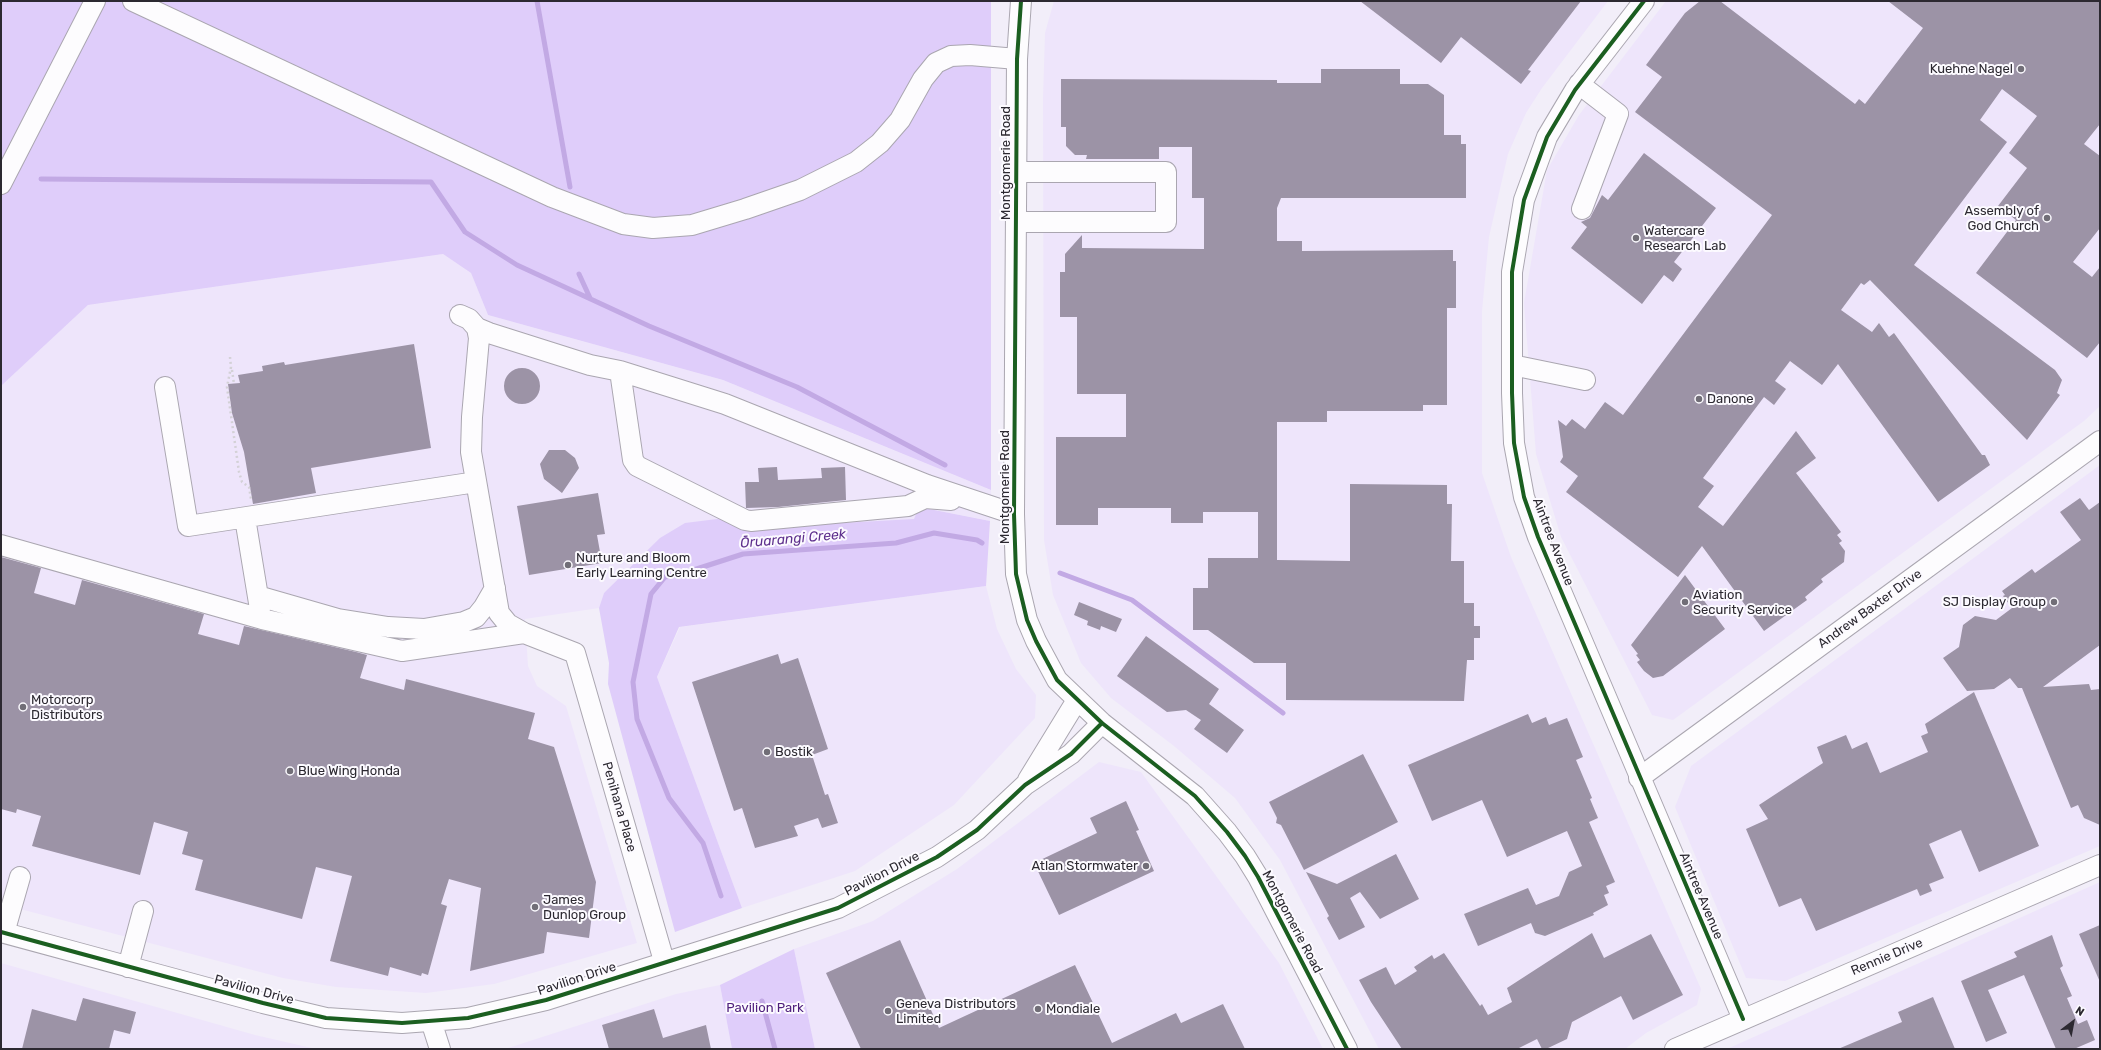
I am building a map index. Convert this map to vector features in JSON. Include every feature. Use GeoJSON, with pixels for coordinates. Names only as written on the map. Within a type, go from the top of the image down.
{"type":"FeatureCollection","features":[{"type":"Feature","properties":{"kind":"street"},"geometry":{"type":"LineString","coordinates":[[1,184],[96,1]]}},
{"type":"Feature","properties":{"kind":"street"},"geometry":{"type":"LineString","coordinates":[[133,1],[552,197],[623,224],[653,228],[692,225],[745,209],[800,190],[856,162],[880,143],[900,120],[923,79],[936,64],[951,56],[970,55],[1017,59]]}},
{"type":"Feature","properties":{"kind":"street","name":"Montgomerie Road"},"geometry":{"type":"LineString","coordinates":[[1021,1],[1017,59],[1014,514],[1016,574],[1027,620],[1036,641],[1057,680],[1076,700],[1102,723],[1195,796],[1227,832],[1258,877],[1347,1049]]}},
{"type":"Feature","properties":{"kind":"street","name":"Aintree Avenue"},"geometry":{"type":"LineString","coordinates":[[1644,1],[1579,84],[1547,137],[1524,200],[1512,272],[1514,443],[1524,497],[1538,537],[1639,778],[1743,1019]]}},
{"type":"Feature","properties":{"kind":"street"},"geometry":{"type":"LineString","coordinates":[[1579,84],[1618,114],[1582,209]]}},
{"type":"Feature","properties":{"kind":"street"},"geometry":{"type":"LineString","coordinates":[[1016,172],[1166,172],[1166,222],[1016,222]]}},
{"type":"Feature","properties":{"kind":"street"},"geometry":{"type":"LineString","coordinates":[[460,315],[469,319],[477,328],[590,365],[620,371],[725,404],[927,485],[1014,514]]}},
{"type":"Feature","properties":{"kind":"street"},"geometry":{"type":"LineString","coordinates":[[477,328],[479,338],[471,440],[476,482],[499,613],[508,624],[524,633]]}},
{"type":"Feature","properties":{"kind":"street"},"geometry":{"type":"LineString","coordinates":[[1512,365],[1585,380]]}},
{"type":"Feature","properties":{"kind":"street"},"geometry":{"type":"LineString","coordinates":[[620,371],[633,460],[637,466],[745,520],[752,521],[908,506],[925,498],[977,502]]}},
{"type":"Feature","properties":{"kind":"street"},"geometry":{"type":"LineString","coordinates":[[165,387],[188,526],[248,510],[476,482]]}},
{"type":"Feature","properties":{"kind":"street","name":"Andrew Baxter Drive"},"geometry":{"type":"LineString","coordinates":[[1639,778],[2100,441]]}},
{"type":"Feature","properties":{"kind":"street"},"geometry":{"type":"LineString","coordinates":[[248,510],[262,619]]}},
{"type":"Feature","properties":{"kind":"street"},"geometry":{"type":"LineString","coordinates":[[1,545],[262,619],[402,652],[524,633]]}},
{"type":"Feature","properties":{"kind":"street"},"geometry":{"type":"LineString","coordinates":[[258,596],[338,619],[388,627],[424,629],[464,622],[476,617],[484,607],[495,588]]}},
{"type":"Feature","properties":{"kind":"street","name":"Penihana Place"},"geometry":{"type":"LineString","coordinates":[[524,633],[574,653],[664,962]]}},
{"type":"Feature","properties":{"kind":"street","name":"Pavilion Drive"},"geometry":{"type":"LineString","coordinates":[[1025,785],[1076,700]]}},
{"type":"Feature","properties":{"kind":"street","name":"Pavilion Drive"},"geometry":{"type":"LineString","coordinates":[[3,933],[326,1018],[402,1023],[468,1018],[546,1000],[838,908],[937,857],[977,830],[1025,785],[1071,754],[1102,723]]}},
{"type":"Feature","properties":{"kind":"street","name":"Rennie Drive"},"geometry":{"type":"LineString","coordinates":[[1675,1049],[2100,865]]}},
{"type":"Feature","properties":{"kind":"street"},"geometry":{"type":"LineString","coordinates":[[3,933],[20,877]]}},
{"type":"Feature","properties":{"kind":"street"},"geometry":{"type":"LineString","coordinates":[[128,967],[143,911]]}},
{"type":"Feature","properties":{"kind":"street"},"geometry":{"type":"LineString","coordinates":[[431,1021],[440,1049]]}},
{"type":"Feature","properties":{"kind":"path"},"geometry":{"type":"LineString","coordinates":[[230,357],[234,384]]}},
{"type":"Feature","properties":{"kind":"path"},"geometry":{"type":"LineString","coordinates":[[231,367],[227,387],[239,472],[242,482],[249,487],[248,510]]}},
{"type":"Feature","properties":{"kind":"shaded area"},"geometry":{"type":"Polygon","coordinates":[[[1054,1],[1608,1],[1542,88],[1526,113],[1508,154],[1489,237],[1482,311],[1482,473],[1511,557],[1701,989],[1697,1005],[1646,1033],[1625,1049],[1379,1049],[1280,860],[1235,798],[1174,746],[1111,698],[1081,663],[1053,595],[1044,540],[1043,98],[1045,33],[1054,1]]]}},
{"type":"Feature","properties":{"kind":"shaded area"},"geometry":{"type":"Polygon","coordinates":[[[1666,1],[2100,1],[2100,406],[2084,421],[1673,720],[1652,715],[1561,537],[1536,454],[1524,303],[1547,170],[1579,115],[1666,1]]]}},
{"type":"Feature","properties":{"kind":"shaded area"},"geometry":{"type":"Polygon","coordinates":[[[443,254],[471,273],[488,315],[723,380],[991,490],[990,521],[919,507],[915,519],[604,593],[599,608],[525,619],[528,666],[537,686],[566,706],[637,943],[494,984],[426,993],[336,987],[283,978],[1,904],[1,386],[88,305],[443,254]]]}},
{"type":"Feature","properties":{"kind":"shaded area"},"geometry":{"type":"Polygon","coordinates":[[[2100,465],[2100,846],[1785,981],[1746,978],[1675,807],[1691,766],[2100,465]]]}},
{"type":"Feature","properties":{"kind":"shaded area"},"geometry":{"type":"Polygon","coordinates":[[[986,586],[997,629],[1016,669],[1036,695],[1035,718],[954,805],[855,871],[742,908],[657,677],[680,627],[986,586]]]}},
{"type":"Feature","properties":{"kind":"shaded area"},"geometry":{"type":"Polygon","coordinates":[[[1099,762],[1141,772],[1279,963],[1323,1049],[815,1049],[794,949],[873,921],[957,869],[1099,762]]]}},
{"type":"Feature","properties":{"kind":"shaded area"},"geometry":{"type":"Polygon","coordinates":[[[2100,882],[2100,1049],[1727,1049],[2100,882]]]}},
{"type":"Feature","properties":{"kind":"shaded area"},"geometry":{"type":"Polygon","coordinates":[[[1,963],[255,1035],[316,1049],[1,1049],[1,963]]]}},
{"type":"Feature","properties":{"kind":"shaded area"},"geometry":{"type":"Polygon","coordinates":[[[720,985],[732,1049],[505,1049],[676,994],[720,985]]]}},
{"type":"Feature","properties":{"kind":"green space"},"geometry":{"type":"Polygon","coordinates":[[[1,1],[991,1],[991,490],[723,380],[488,315],[471,273],[443,254],[88,305],[1,386],[1,1]]]}},
{"type":"Feature","properties":{"kind":"green space"},"geometry":{"type":"Polygon","coordinates":[[[919,507],[990,521],[986,586],[679,627],[657,677],[742,908],[675,932],[608,684],[609,663],[599,608],[604,593],[660,538],[685,523],[725,518],[750,528],[914,519],[919,507]]]}},
{"type":"Feature","properties":{"kind":"green space","name":"Pavilion Park"},"geometry":{"type":"Polygon","coordinates":[[[794,949],[815,1049],[732,1049],[720,985],[794,949]]]}},
{"type":"Feature","properties":{"kind":"building"},"geometry":{"type":"Polygon","coordinates":[[[1360,1],[1581,1],[1528,70],[1531,71],[1521,84],[1461,37],[1441,63],[1360,1]]]}},
{"type":"Feature","properties":{"kind":"building"},"geometry":{"type":"Polygon","coordinates":[[[1700,1],[1720,1],[1855,104],[1859,99],[1865,104],[1923,28],[1888,1],[2100,1],[2100,124],[2084,144],[2100,156],[2100,228],[2073,262],[2092,277],[2100,267],[2100,342],[2087,358],[1976,273],[2016,220],[1998,206],[2027,168],[2009,153],[2037,116],[2002,89],[1980,120],[2007,142],[1914,265],[2055,370],[2062,380],[2057,393],[2060,395],[2027,440],[1870,280],[1864,285],[1861,283],[1841,310],[1872,332],[1879,323],[1889,337],[1894,333],[1982,455],[1985,455],[1990,465],[1938,502],[1838,364],[1822,385],[1790,361],[1775,381],[1786,389],[1774,405],[1764,397],[1703,478],[1714,486],[1698,507],[1723,526],[1796,431],[1816,458],[1796,473],[1841,532],[1837,535],[1842,541],[1839,543],[1845,551],[1844,562],[1821,579],[1823,582],[1805,597],[1807,600],[1764,631],[1702,546],[1678,577],[1566,492],[1578,476],[1560,462],[1563,457],[1558,420],[1566,426],[1572,419],[1585,429],[1605,402],[1623,415],[1772,215],[1635,112],[1662,77],[1646,65],[1685,13],[1700,1]]]}},
{"type":"Feature","properties":{"kind":"building"},"geometry":{"type":"Polygon","coordinates":[[[1321,69],[1400,69],[1400,84],[1428,84],[1444,95],[1444,135],[1461,135],[1461,144],[1466,144],[1466,198],[1281,198],[1277,208],[1277,241],[1302,241],[1302,251],[1453,250],[1453,261],[1456,261],[1456,308],[1447,308],[1447,405],[1423,405],[1423,411],[1327,411],[1327,422],[1277,422],[1277,560],[1350,561],[1350,484],[1447,485],[1447,504],[1452,504],[1451,561],[1464,561],[1464,603],[1474,603],[1474,626],[1480,626],[1480,638],[1474,638],[1474,660],[1467,660],[1464,701],[1286,700],[1286,663],[1254,663],[1208,630],[1193,630],[1193,588],[1208,588],[1208,558],[1258,558],[1258,512],[1203,512],[1203,523],[1171,523],[1171,508],[1098,508],[1098,525],[1056,525],[1056,437],[1126,437],[1126,394],[1077,394],[1077,317],[1060,317],[1060,272],[1065,272],[1065,254],[1082,235],[1082,248],[1204,249],[1204,198],[1192,198],[1192,147],[1159,147],[1159,159],[1086,159],[1087,155],[1075,155],[1066,146],[1066,127],[1061,127],[1061,79],[1277,80],[1277,83],[1321,83],[1321,69]]]}},
{"type":"Feature","properties":{"kind":"building","name":"Watercare Research Lab"},"geometry":{"type":"Polygon","coordinates":[[[1644,153],[1716,208],[1674,262],[1682,269],[1673,282],[1664,275],[1642,304],[1571,248],[1587,227],[1581,222],[1590,218],[1602,195],[1608,200],[1644,153]]]}},
{"type":"Feature","properties":{"kind":"building"},"geometry":{"type":"Polygon","coordinates":[[[414,344],[431,448],[311,468],[316,493],[253,504],[244,452],[232,413],[228,384],[240,383],[238,375],[263,371],[262,366],[284,362],[285,365],[414,344]]]}},
{"type":"Feature","properties":{"kind":"building"},"geometry":{"type":"Polygon","coordinates":[[[522,368],[532,371],[537,376],[540,386],[537,396],[532,401],[522,404],[512,401],[507,396],[504,386],[507,376],[512,371],[522,368]]]}},
{"type":"Feature","properties":{"kind":"building"},"geometry":{"type":"Polygon","coordinates":[[[549,450],[565,450],[575,458],[579,468],[562,493],[544,479],[540,464],[549,450]]]}},
{"type":"Feature","properties":{"kind":"building"},"geometry":{"type":"Polygon","coordinates":[[[777,467],[778,480],[822,478],[821,468],[845,467],[846,500],[778,507],[746,508],[745,482],[759,482],[758,468],[777,467]]]}},
{"type":"Feature","properties":{"kind":"building"},"geometry":{"type":"Polygon","coordinates":[[[598,493],[605,534],[597,535],[602,563],[529,575],[517,506],[598,493]]]}},
{"type":"Feature","properties":{"kind":"building"},"geometry":{"type":"Polygon","coordinates":[[[2080,498],[2089,510],[2100,502],[2100,645],[2043,687],[2089,684],[2091,690],[2100,689],[2100,825],[2084,818],[2078,805],[2071,808],[2022,688],[2018,688],[2010,678],[1994,689],[1967,691],[1943,658],[1959,647],[1963,625],[1975,616],[1996,620],[2012,608],[2003,596],[2005,595],[2002,591],[2032,569],[2035,573],[2081,540],[2060,512],[2080,498]]]}},
{"type":"Feature","properties":{"kind":"building"},"geometry":{"type":"Polygon","coordinates":[[[1,557],[41,568],[34,593],[75,605],[82,580],[204,614],[198,634],[239,645],[244,626],[356,652],[367,655],[360,678],[404,690],[406,679],[535,713],[528,739],[554,747],[596,882],[589,938],[547,932],[544,953],[470,971],[481,888],[449,879],[441,904],[447,906],[428,975],[422,973],[421,976],[390,967],[388,976],[330,961],[352,876],[316,867],[302,919],[195,890],[203,860],[182,854],[188,832],[154,822],[140,875],[32,846],[41,816],[17,809],[16,813],[1,809],[1,557]]]}},
{"type":"Feature","properties":{"kind":"building","name":"Aviation Security Service"},"geometry":{"type":"Polygon","coordinates":[[[1685,575],[1725,629],[1663,676],[1653,678],[1644,671],[1637,662],[1640,660],[1636,655],[1638,654],[1631,645],[1685,575]]]}},
{"type":"Feature","properties":{"kind":"building"},"geometry":{"type":"Polygon","coordinates":[[[1079,602],[1122,619],[1116,632],[1101,626],[1100,630],[1087,625],[1088,621],[1074,615],[1079,602]]]}},
{"type":"Feature","properties":{"kind":"building"},"geometry":{"type":"Polygon","coordinates":[[[1146,636],[1219,689],[1209,704],[1244,730],[1227,753],[1194,729],[1201,720],[1186,710],[1167,712],[1117,676],[1146,636]]]}},
{"type":"Feature","properties":{"kind":"building","name":"Bostik"},"geometry":{"type":"Polygon","coordinates":[[[778,654],[781,664],[798,658],[828,749],[812,755],[825,795],[828,794],[838,823],[822,828],[818,818],[794,826],[798,836],[755,848],[742,808],[734,811],[692,682],[778,654]]]}},
{"type":"Feature","properties":{"kind":"building"},"geometry":{"type":"Polygon","coordinates":[[[1974,692],[2039,846],[1979,872],[1961,830],[1929,844],[1944,878],[1929,884],[1932,891],[1920,896],[1917,889],[1816,931],[1801,898],[1779,907],[1746,829],[1768,819],[1759,805],[1823,763],[1817,747],[1846,735],[1852,749],[1867,742],[1880,773],[1928,752],[1921,736],[1928,733],[1925,724],[1974,692]]]}},
{"type":"Feature","properties":{"kind":"building"},"geometry":{"type":"Polygon","coordinates":[[[1528,714],[1532,723],[1546,717],[1549,725],[1567,718],[1583,757],[1576,760],[1592,798],[1590,799],[1598,818],[1589,822],[1615,882],[1606,886],[1609,893],[1604,895],[1608,905],[1593,913],[1594,915],[1545,936],[1535,933],[1531,923],[1478,946],[1464,914],[1528,888],[1536,905],[1559,896],[1569,872],[1582,866],[1567,831],[1507,857],[1482,800],[1432,821],[1408,765],[1528,714]]]}},
{"type":"Feature","properties":{"kind":"building"},"geometry":{"type":"Polygon","coordinates":[[[1363,754],[1398,822],[1304,870],[1281,825],[1276,823],[1277,818],[1269,802],[1363,754]]]}},
{"type":"Feature","properties":{"kind":"building"},"geometry":{"type":"Polygon","coordinates":[[[1126,801],[1139,830],[1136,831],[1154,871],[1059,915],[1034,863],[1097,833],[1090,818],[1126,801]]]}},
{"type":"Feature","properties":{"kind":"building"},"geometry":{"type":"Polygon","coordinates":[[[1396,854],[1419,899],[1380,919],[1360,892],[1350,898],[1365,927],[1339,940],[1327,918],[1329,916],[1306,872],[1337,884],[1396,854]]]}},
{"type":"Feature","properties":{"kind":"building"},"geometry":{"type":"Polygon","coordinates":[[[2100,925],[2100,982],[2079,934],[2100,925]]]}},
{"type":"Feature","properties":{"kind":"building"},"geometry":{"type":"Polygon","coordinates":[[[1592,933],[1604,958],[1651,934],[1683,995],[1633,1020],[1621,996],[1572,1022],[1567,1039],[1546,1049],[1542,1049],[1537,1039],[1517,1049],[1402,1049],[1371,1002],[1359,980],[1386,967],[1395,985],[1417,971],[1414,967],[1432,955],[1434,959],[1444,953],[1480,1006],[1482,1004],[1488,1015],[1512,1002],[1507,988],[1592,933]]]}},
{"type":"Feature","properties":{"kind":"building"},"geometry":{"type":"Polygon","coordinates":[[[2052,935],[2063,966],[2060,968],[2072,996],[2067,998],[2078,1024],[2087,1020],[2095,1040],[2074,1049],[2056,1049],[2024,975],[1988,990],[2007,1033],[1986,1042],[1961,981],[2017,957],[2014,952],[2052,935]]]}},
{"type":"Feature","properties":{"kind":"building"},"geometry":{"type":"Polygon","coordinates":[[[900,940],[939,1028],[1075,965],[1112,1043],[1176,1013],[1181,1023],[1223,1004],[1245,1049],[861,1049],[826,973],[900,940]]]}},
{"type":"Feature","properties":{"kind":"building"},"geometry":{"type":"Polygon","coordinates":[[[1933,997],[1955,1049],[1838,1049],[1902,1022],[1898,1012],[1933,997]]]}},
{"type":"Feature","properties":{"kind":"building"},"geometry":{"type":"Polygon","coordinates":[[[83,998],[136,1012],[130,1034],[114,1030],[109,1049],[22,1049],[32,1009],[76,1021],[83,998]]]}},
{"type":"Feature","properties":{"kind":"building"},"geometry":{"type":"Polygon","coordinates":[[[654,1009],[663,1038],[706,1025],[711,1049],[609,1049],[602,1025],[654,1009]]]}},
{"type":"Feature","properties":{"kind":"waterway"},"geometry":{"type":"LineString","coordinates":[[537,1],[570,187]]}},
{"type":"Feature","properties":{"kind":"waterway"},"geometry":{"type":"LineString","coordinates":[[41,179],[431,182],[465,232],[517,265],[649,326],[797,387],[945,465]]}},
{"type":"Feature","properties":{"kind":"waterway"},"geometry":{"type":"LineString","coordinates":[[579,274],[590,298]]}},
{"type":"Feature","properties":{"kind":"waterway","name":"Ōruarangi Creek"},"geometry":{"type":"LineString","coordinates":[[721,896],[703,843],[669,798],[637,719],[633,682],[651,594],[665,577],[681,574],[743,554],[896,543],[934,533],[977,540],[982,543]]}},
{"type":"Feature","properties":{"kind":"waterway"},"geometry":{"type":"LineString","coordinates":[[1060,573],[1132,600],[1283,713]]}},
{"type":"Feature","properties":{"kind":"waterway","name":"Ōruarangi Creek"},"geometry":{"type":"LineString","coordinates":[[762,1001],[775,1049]]}},
{"type":"Feature","properties":{"kind":"cycle path"},"geometry":{"type":"LineString","coordinates":[[1021,1],[1017,59],[1014,514],[1016,574],[1027,620],[1036,641],[1057,680],[1102,723],[1195,796],[1227,832],[1245,856],[1258,877],[1347,1049]]}},
{"type":"Feature","properties":{"kind":"cycle path"},"geometry":{"type":"LineString","coordinates":[[1644,1],[1575,90],[1547,137],[1524,200],[1512,272],[1512,393],[1514,443],[1524,497],[1538,537],[1743,1019]]}},
{"type":"Feature","properties":{"kind":"cycle path"},"geometry":{"type":"LineString","coordinates":[[1,932],[263,1003],[326,1018],[402,1023],[468,1018],[546,1000],[838,908],[937,857],[977,830],[1025,785],[1071,754],[1102,723]]}},
{"type":"Feature","properties":{"kind":"place","name":"Kuehne Nagel"},"geometry":{"type":"Point","coordinates":[2021,69]}},
{"type":"Feature","properties":{"kind":"place","name":"Assembly of God Church"},"geometry":{"type":"Point","coordinates":[2047,218]}},
{"type":"Feature","properties":{"kind":"place","name":"Watercare Research Lab"},"geometry":{"type":"Point","coordinates":[1636,238]}},
{"type":"Feature","properties":{"kind":"place","name":"Danone"},"geometry":{"type":"Point","coordinates":[1699,399]}},
{"type":"Feature","properties":{"kind":"place","name":"Nurture and Bloom Early Learning Centre"},"geometry":{"type":"Point","coordinates":[568,565]}},
{"type":"Feature","properties":{"kind":"place","name":"Aviation Security Service"},"geometry":{"type":"Point","coordinates":[1685,602]}},
{"type":"Feature","properties":{"kind":"place","name":"SJ Display Group"},"geometry":{"type":"Point","coordinates":[2054,602]}},
{"type":"Feature","properties":{"kind":"place","name":"Motorcorp Distributors"},"geometry":{"type":"Point","coordinates":[23,707]}},
{"type":"Feature","properties":{"kind":"place","name":"Bostik"},"geometry":{"type":"Point","coordinates":[767,752]}},
{"type":"Feature","properties":{"kind":"place","name":"Blue Wing Honda"},"geometry":{"type":"Point","coordinates":[290,771]}},
{"type":"Feature","properties":{"kind":"place","name":"Atlan Stormwater"},"geometry":{"type":"Point","coordinates":[1146,866]}},
{"type":"Feature","properties":{"kind":"place","name":"James Dunlop Group"},"geometry":{"type":"Point","coordinates":[535,907]}},
{"type":"Feature","properties":{"kind":"place","name":"Mondiale"},"geometry":{"type":"Point","coordinates":[1038,1009]}},
{"type":"Feature","properties":{"kind":"place","name":"Geneva Distributors Limited"},"geometry":{"type":"Point","coordinates":[888,1011]}}]}
